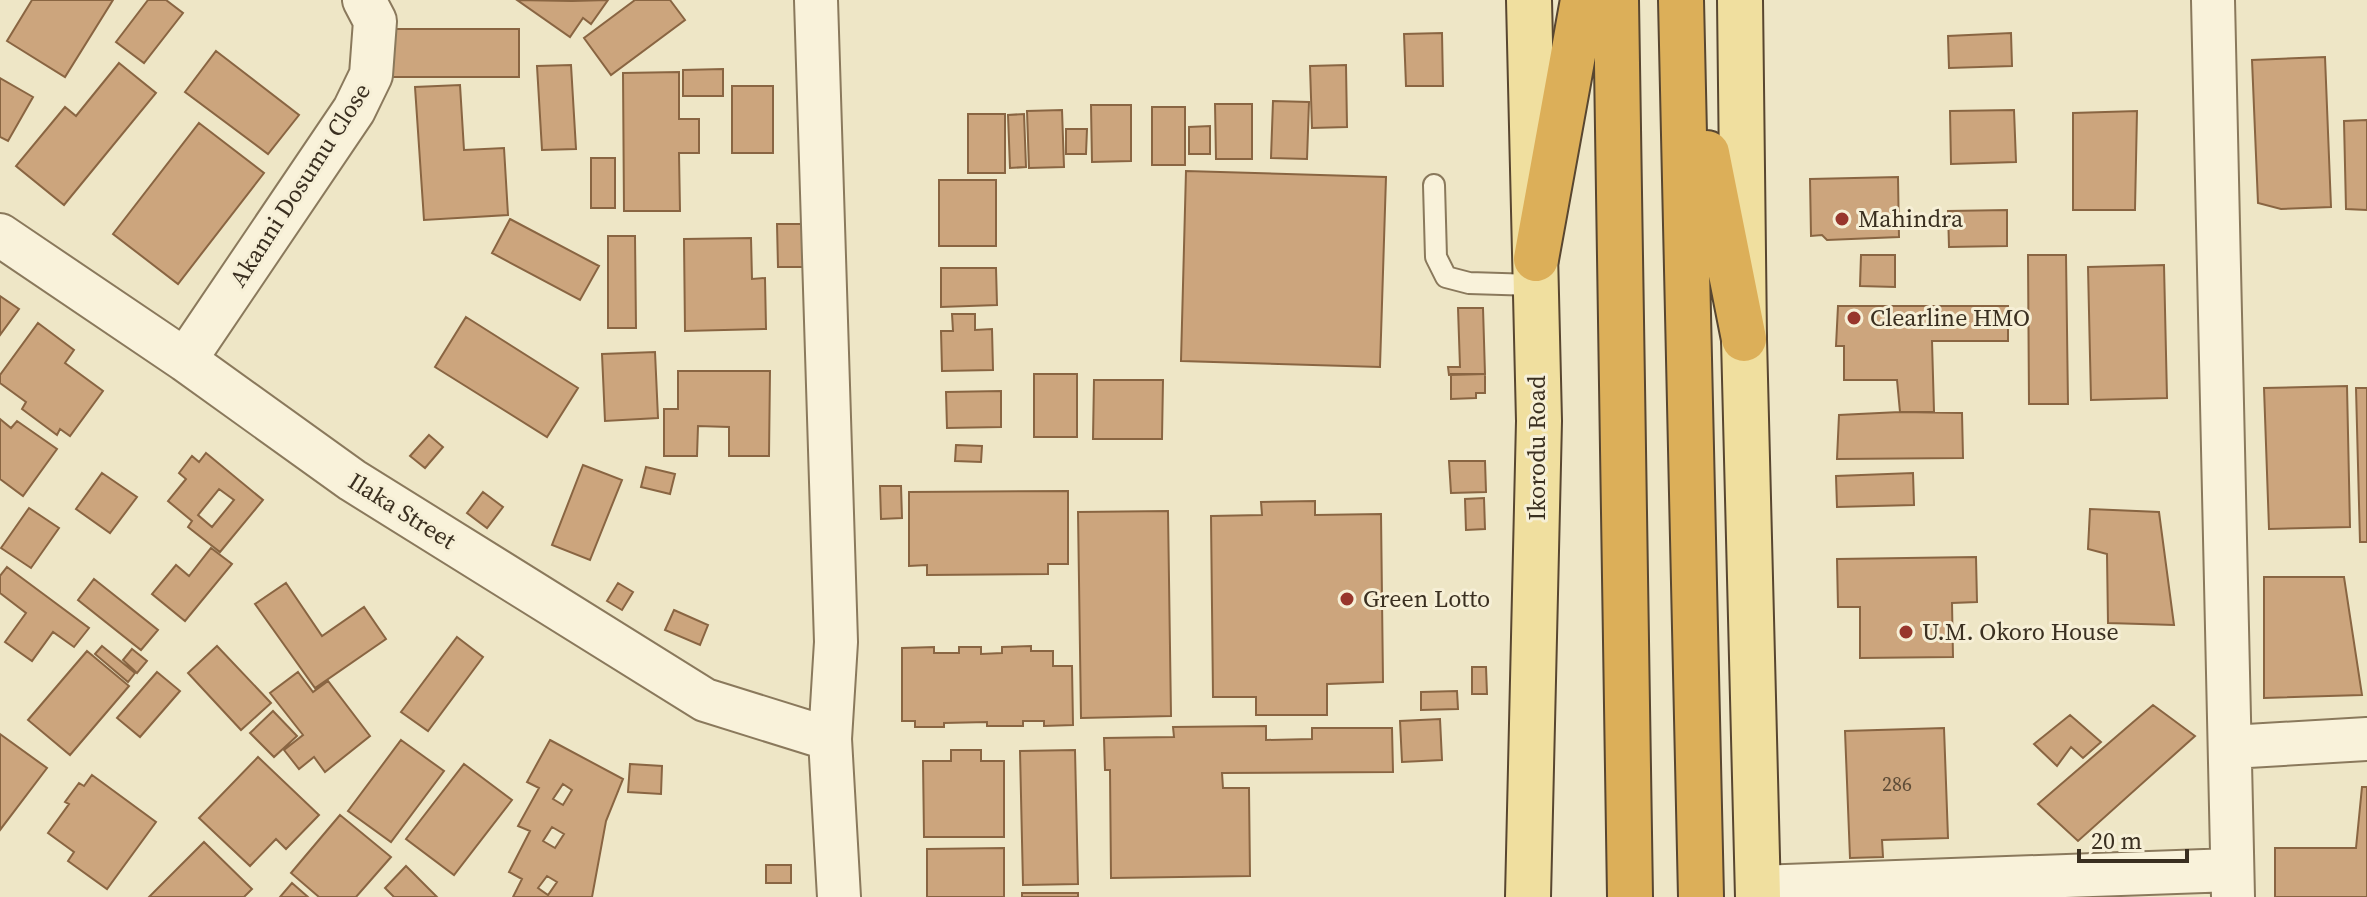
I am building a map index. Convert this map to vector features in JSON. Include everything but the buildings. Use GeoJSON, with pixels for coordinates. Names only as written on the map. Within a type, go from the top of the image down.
{"type":"FeatureCollection","features":[{"type":"Feature","properties":{"kind":"highway"},"geometry":{"type":"LineString","coordinates":[[1536,272],[1583,0]]}},
{"type":"Feature","properties":{"kind":"highway"},"geometry":{"type":"LineString","coordinates":[[1616,0],[1630,897]]}},
{"type":"Feature","properties":{"kind":"highway"},"geometry":{"type":"LineString","coordinates":[[1681,3],[1718,214],[1744,339]]}},
{"type":"Feature","properties":{"kind":"highway"},"geometry":{"type":"LineString","coordinates":[[1681,3],[1701,897]]}},
{"type":"Feature","properties":{"kind":"main road","name":"Ikorodu Road"},"geometry":{"type":"LineString","coordinates":[[1528,897],[1539,421],[1529,0]]}},
{"type":"Feature","properties":{"kind":"main road"},"geometry":{"type":"LineString","coordinates":[[1740,0],[1744,339],[1758,892]]}},
{"type":"Feature","properties":{"kind":"street","name":"Akanni Dosumu Close"},"geometry":{"type":"LineString","coordinates":[[185,360],[354,110],[371,75],[375,21],[364,0]]}},
{"type":"Feature","properties":{"kind":"street"},"geometry":{"type":"LineString","coordinates":[[816,0],[836,642],[830,739],[839,897]]}},
{"type":"Feature","properties":{"kind":"street"},"geometry":{"type":"LineString","coordinates":[[1758,892],[2233,883],[2213,0]]}},
{"type":"Feature","properties":{"kind":"street","name":"Ilaka Street"},"geometry":{"type":"LineString","coordinates":[[0,235],[185,360],[352,480],[705,700],[830,739]]}},
{"type":"Feature","properties":{"kind":"street"},"geometry":{"type":"LineString","coordinates":[[2231,747],[2367,739]]}},
{"type":"Feature","properties":{"kind":"lane"},"geometry":{"type":"LineString","coordinates":[[1434,185],[1436,257],[1446,277],[1469,283],[1536,272]]}},
{"type":"Feature","properties":{"kind":"place","name":"Mahindra"},"geometry":{"type":"Point","coordinates":[1842,219]}},
{"type":"Feature","properties":{"kind":"place","name":"Clearline HMO"},"geometry":{"type":"Point","coordinates":[1854,318]}},
{"type":"Feature","properties":{"kind":"place","name":"Green Lotto"},"geometry":{"type":"Point","coordinates":[1347,599]}},
{"type":"Feature","properties":{"kind":"place","name":"U.M. Okoro House"},"geometry":{"type":"Point","coordinates":[1906,632]}}]}
